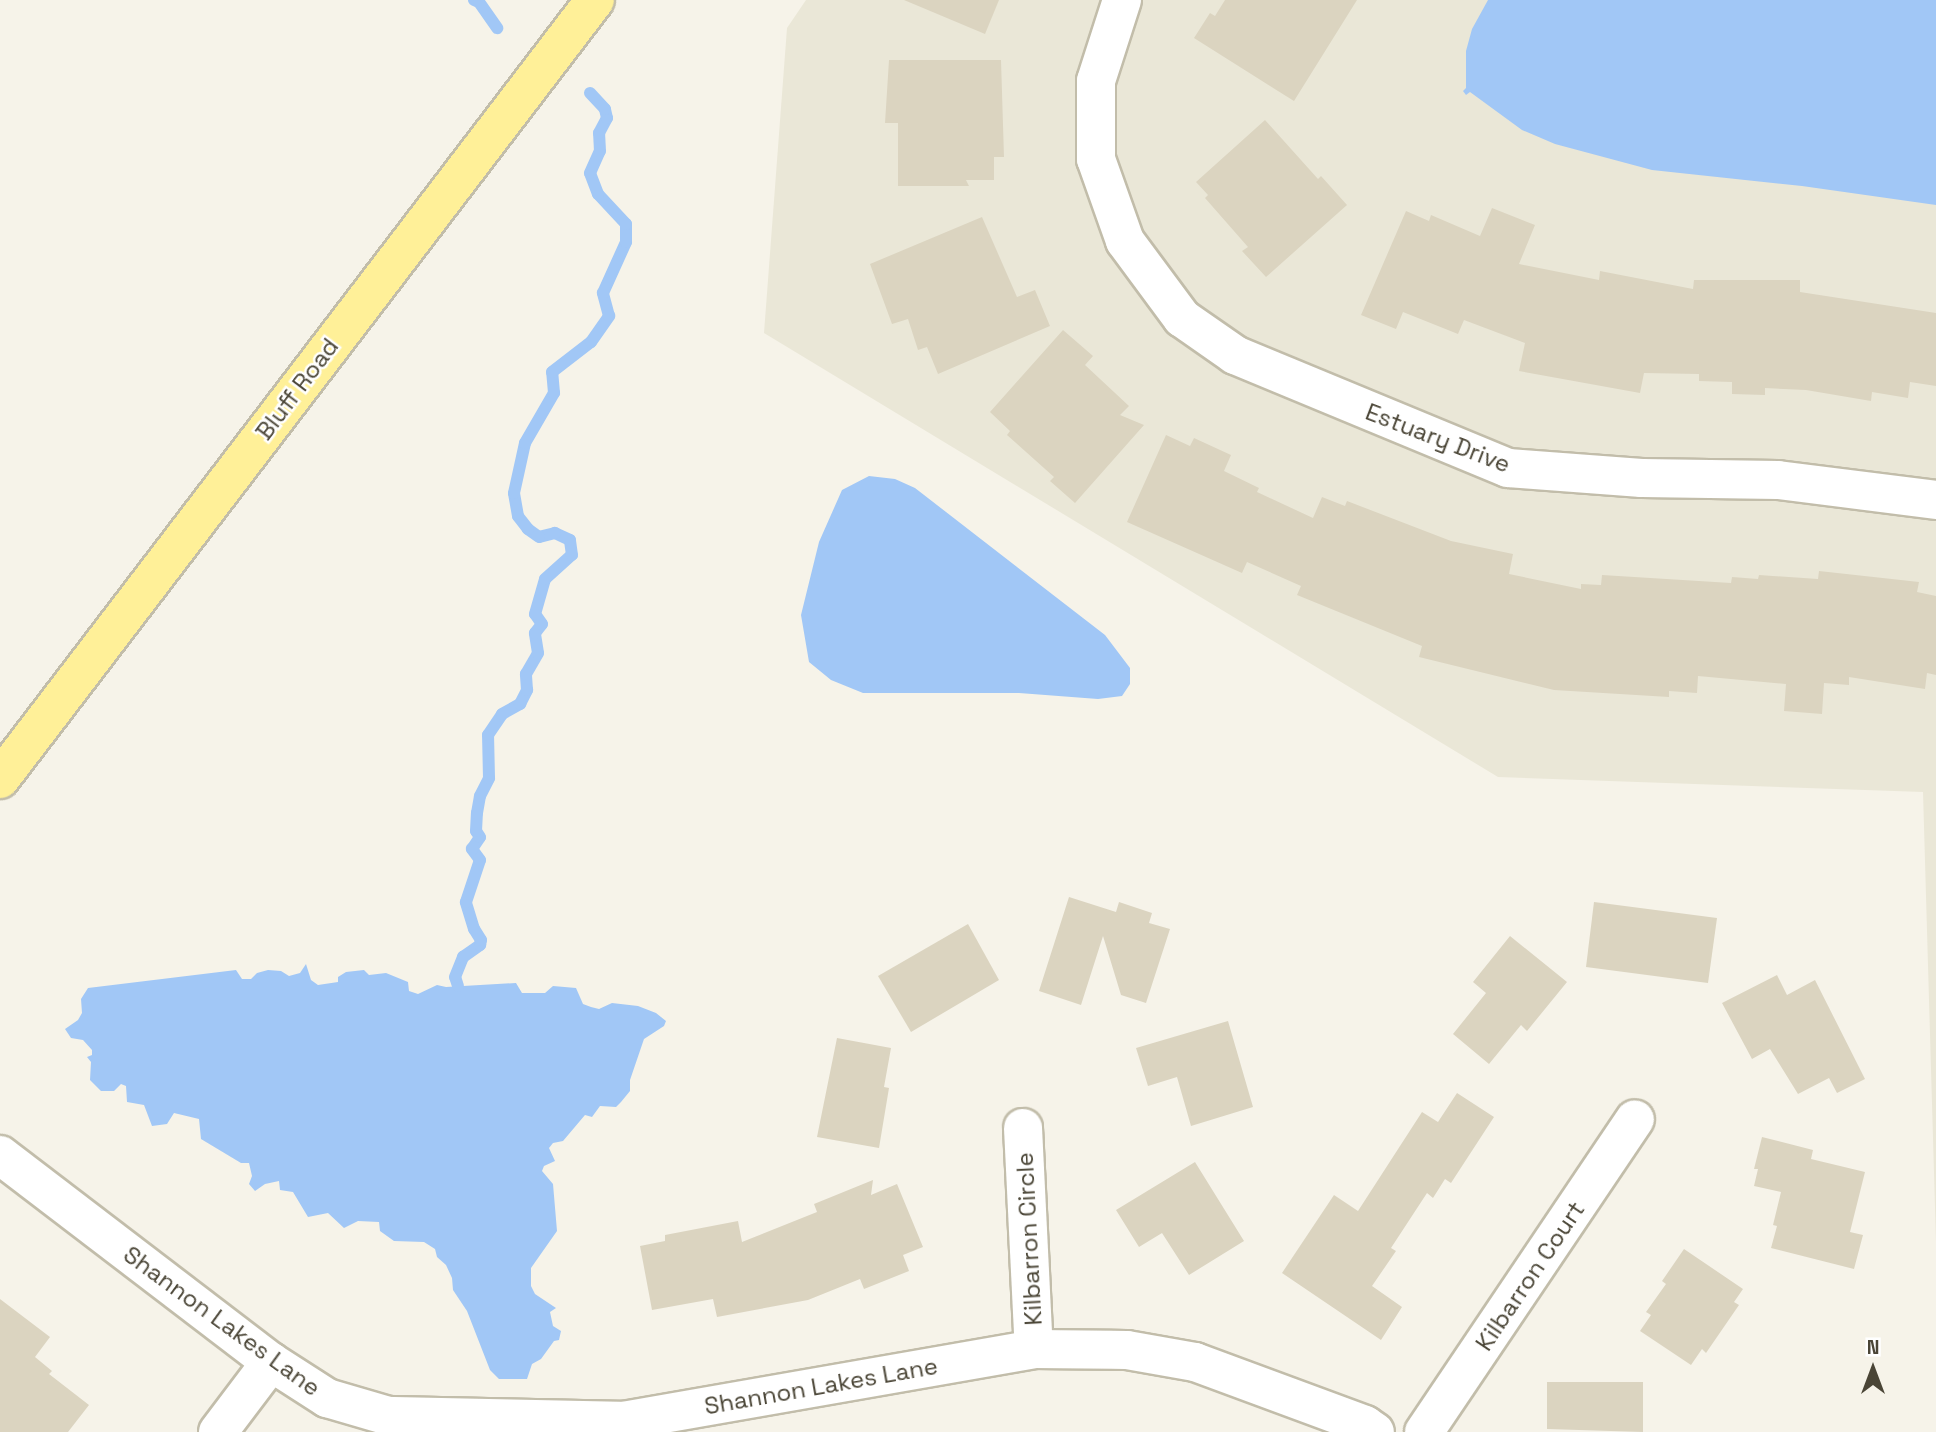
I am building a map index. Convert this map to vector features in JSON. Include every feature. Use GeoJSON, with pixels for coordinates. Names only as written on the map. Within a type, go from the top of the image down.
{"type":"FeatureCollection","features":[{"type":"Feature","properties":{"kind":"main road","name":"Bluff Road"},"geometry":{"type":"LineString","coordinates":[[0,779],[595,0]]}},
{"type":"Feature","properties":{"kind":"street","name":"Estuary Drive"},"geometry":{"type":"LineString","coordinates":[[1122,0],[1096,81],[1096,159],[1125,241],[1182,318],[1235,355],[1508,468],[1642,478],[1778,481],[1936,500]]}},
{"type":"Feature","properties":{"kind":"street","name":"Kilbarron Court"},"geometry":{"type":"LineString","coordinates":[[1424,1432],[1635,1119]]}},
{"type":"Feature","properties":{"kind":"street","name":"Kilbarron Circle"},"geometry":{"type":"LineString","coordinates":[[1024,1128],[1034,1349]]}},
{"type":"Feature","properties":{"kind":"street","name":"Shannon Lakes Lane"},"geometry":{"type":"LineString","coordinates":[[0,1155],[271,1362],[327,1398],[389,1416],[623,1421],[1034,1349],[1127,1350],[1195,1362],[1365,1425],[1376,1432]]}},
{"type":"Feature","properties":{"kind":"street"},"geometry":{"type":"LineString","coordinates":[[218,1432],[271,1362]]}},
{"type":"Feature","properties":{"kind":"shaded area"},"geometry":{"type":"Polygon","coordinates":[[[806,0],[1936,0],[1936,1242],[1923,792],[1498,777],[764,333],[787,28],[806,0]]]}},
{"type":"Feature","properties":{"kind":"water"},"geometry":{"type":"Polygon","coordinates":[[[1488,0],[1936,0],[1936,205],[1802,186],[1652,170],[1555,144],[1522,130],[1470,92],[1466,95],[1463,91],[1466,88],[1466,51],[1472,29],[1488,0]]]}},
{"type":"Feature","properties":{"kind":"water"},"geometry":{"type":"Polygon","coordinates":[[[869,476],[895,479],[915,488],[1105,635],[1130,668],[1130,684],[1122,696],[1098,699],[1019,693],[863,693],[831,680],[809,662],[801,615],[819,542],[842,490],[869,476]]]}},
{"type":"Feature","properties":{"kind":"water"},"geometry":{"type":"Polygon","coordinates":[[[306,964],[311,980],[318,985],[338,982],[338,977],[346,972],[364,970],[369,975],[386,973],[408,982],[409,991],[418,994],[437,985],[446,987],[516,983],[522,993],[545,993],[553,986],[576,988],[583,1004],[591,1007],[599,1009],[612,1003],[638,1006],[656,1013],[666,1021],[664,1026],[644,1039],[630,1080],[630,1091],[621,1102],[616,1107],[600,1106],[592,1117],[585,1115],[563,1141],[553,1143],[549,1148],[555,1161],[544,1166],[542,1171],[553,1184],[557,1231],[531,1268],[531,1286],[535,1294],[556,1308],[550,1312],[553,1326],[561,1331],[559,1340],[554,1341],[541,1359],[532,1364],[527,1379],[499,1379],[490,1370],[467,1311],[453,1290],[452,1278],[446,1265],[437,1257],[435,1249],[424,1242],[394,1241],[380,1231],[379,1222],[358,1221],[344,1228],[328,1213],[308,1217],[293,1192],[280,1190],[279,1181],[265,1184],[255,1191],[249,1184],[252,1176],[249,1163],[241,1163],[201,1139],[199,1119],[174,1113],[167,1124],[152,1126],[144,1105],[127,1102],[126,1086],[121,1084],[114,1091],[101,1091],[90,1080],[91,1062],[87,1057],[92,1055],[92,1050],[83,1040],[71,1038],[65,1029],[78,1020],[82,1013],[81,999],[88,988],[236,970],[242,979],[251,979],[257,973],[268,970],[281,971],[289,976],[300,973],[306,964]]]}},
{"type":"Feature","properties":{"kind":"building"},"geometry":{"type":"Polygon","coordinates":[[[904,0],[999,0],[985,34],[904,0]]]}},
{"type":"Feature","properties":{"kind":"building"},"geometry":{"type":"Polygon","coordinates":[[[1225,0],[1357,0],[1294,101],[1194,38],[1210,13],[1215,16],[1225,0]]]}},
{"type":"Feature","properties":{"kind":"building"},"geometry":{"type":"Polygon","coordinates":[[[889,60],[1001,60],[1004,157],[994,157],[994,180],[966,180],[969,186],[898,186],[898,123],[885,123],[889,60]]]}},
{"type":"Feature","properties":{"kind":"building"},"geometry":{"type":"Polygon","coordinates":[[[1265,120],[1318,179],[1321,176],[1347,205],[1266,277],[1242,251],[1248,247],[1205,198],[1208,195],[1196,182],[1265,120]]]}},
{"type":"Feature","properties":{"kind":"building"},"geometry":{"type":"Polygon","coordinates":[[[1492,208],[1535,225],[1519,264],[1599,280],[1600,271],[1693,289],[1694,280],[1800,280],[1800,292],[1936,313],[1936,386],[1910,382],[1908,398],[1872,392],[1871,401],[1806,390],[1765,388],[1765,395],[1732,394],[1732,382],[1699,381],[1699,374],[1644,373],[1640,393],[1519,371],[1525,343],[1464,320],[1458,334],[1403,312],[1396,329],[1361,315],[1406,211],[1429,221],[1431,215],[1480,236],[1492,208]]]}},
{"type":"Feature","properties":{"kind":"building"},"geometry":{"type":"Polygon","coordinates":[[[982,217],[1017,297],[1035,290],[1050,326],[938,374],[927,347],[918,350],[908,319],[892,324],[870,264],[982,217]]]}},
{"type":"Feature","properties":{"kind":"building"},"geometry":{"type":"Polygon","coordinates":[[[1063,330],[1093,356],[1085,365],[1129,406],[1120,415],[1144,425],[1075,503],[1050,481],[1054,477],[1007,435],[1010,431],[990,412],[1063,330]]]}},
{"type":"Feature","properties":{"kind":"building"},"geometry":{"type":"Polygon","coordinates":[[[1166,435],[1190,446],[1194,438],[1231,455],[1224,471],[1259,488],[1257,492],[1313,518],[1322,497],[1345,506],[1347,501],[1451,541],[1513,554],[1509,574],[1581,589],[1581,584],[1601,585],[1602,575],[1731,583],[1732,577],[1758,579],[1759,575],[1818,579],[1819,571],[1919,582],[1917,592],[1936,596],[1936,675],[1927,673],[1925,689],[1849,677],[1849,685],[1824,683],[1822,714],[1784,711],[1786,684],[1698,676],[1697,693],[1669,691],[1669,697],[1554,690],[1419,657],[1422,646],[1297,595],[1301,586],[1247,562],[1242,573],[1127,522],[1166,435]]]}},
{"type":"Feature","properties":{"kind":"building"},"geometry":{"type":"Polygon","coordinates":[[[1069,897],[1116,912],[1119,902],[1152,913],[1149,923],[1170,929],[1146,1003],[1121,995],[1103,936],[1081,1005],[1039,991],[1069,897]]]}},
{"type":"Feature","properties":{"kind":"building"},"geometry":{"type":"Polygon","coordinates":[[[1594,902],[1717,918],[1708,983],[1586,967],[1594,902]]]}},
{"type":"Feature","properties":{"kind":"building"},"geometry":{"type":"Polygon","coordinates":[[[968,924],[999,980],[911,1032],[878,976],[968,924]]]}},
{"type":"Feature","properties":{"kind":"building"},"geometry":{"type":"Polygon","coordinates":[[[1510,936],[1567,982],[1527,1031],[1521,1025],[1489,1064],[1453,1034],[1486,993],[1473,982],[1510,936]]]}},
{"type":"Feature","properties":{"kind":"building"},"geometry":{"type":"Polygon","coordinates":[[[1777,975],[1787,995],[1815,980],[1865,1079],[1837,1093],[1829,1078],[1798,1094],[1770,1049],[1752,1059],[1722,1003],[1777,975]]]}},
{"type":"Feature","properties":{"kind":"building"},"geometry":{"type":"Polygon","coordinates":[[[1228,1021],[1253,1107],[1191,1126],[1177,1077],[1148,1086],[1136,1048],[1228,1021]]]}},
{"type":"Feature","properties":{"kind":"building"},"geometry":{"type":"Polygon","coordinates":[[[837,1038],[891,1048],[884,1087],[889,1088],[879,1148],[817,1137],[837,1038]]]}},
{"type":"Feature","properties":{"kind":"building"},"geometry":{"type":"Polygon","coordinates":[[[1457,1093],[1494,1117],[1451,1183],[1445,1179],[1433,1198],[1427,1193],[1391,1248],[1396,1251],[1372,1286],[1402,1307],[1381,1340],[1282,1273],[1334,1195],[1358,1211],[1422,1112],[1438,1122],[1457,1093]]]}},
{"type":"Feature","properties":{"kind":"building"},"geometry":{"type":"Polygon","coordinates":[[[1762,1137],[1813,1150],[1811,1159],[1865,1172],[1850,1232],[1863,1235],[1854,1269],[1771,1248],[1781,1192],[1754,1186],[1758,1169],[1754,1169],[1762,1137]]]}},
{"type":"Feature","properties":{"kind":"building"},"geometry":{"type":"Polygon","coordinates":[[[1195,1162],[1244,1241],[1189,1275],[1162,1233],[1139,1247],[1116,1210],[1195,1162]]]}},
{"type":"Feature","properties":{"kind":"building"},"geometry":{"type":"Polygon","coordinates":[[[873,1180],[871,1195],[897,1184],[923,1247],[903,1255],[909,1271],[864,1289],[860,1279],[808,1300],[717,1317],[713,1299],[652,1310],[640,1246],[665,1241],[665,1235],[738,1221],[742,1242],[817,1212],[814,1204],[873,1180]]]}},
{"type":"Feature","properties":{"kind":"building"},"geometry":{"type":"Polygon","coordinates":[[[1684,1249],[1743,1289],[1734,1302],[1739,1305],[1706,1353],[1702,1349],[1691,1365],[1640,1331],[1651,1315],[1646,1312],[1666,1284],[1662,1281],[1684,1249]]]}},
{"type":"Feature","properties":{"kind":"building"},"geometry":{"type":"Polygon","coordinates":[[[0,1299],[50,1337],[35,1357],[52,1371],[49,1374],[89,1405],[68,1432],[0,1432],[0,1299]]]}},
{"type":"Feature","properties":{"kind":"building"},"geometry":{"type":"Polygon","coordinates":[[[1547,1382],[1643,1382],[1643,1432],[1547,1429],[1547,1382]]]}},
{"type":"Feature","properties":{"kind":"waterway"},"geometry":{"type":"LineString","coordinates":[[474,0],[479,2],[497,28]]}},
{"type":"Feature","properties":{"kind":"waterway"},"geometry":{"type":"LineString","coordinates":[[458,986],[455,977],[463,957],[480,945],[481,940],[474,929],[466,902],[480,860],[472,849],[480,837],[476,831],[477,813],[480,796],[489,778],[488,735],[502,714],[520,704],[527,690],[526,674],[538,653],[535,633],[542,624],[535,614],[545,579],[572,555],[570,540],[555,533],[539,537],[528,529],[518,516],[514,493],[525,443],[554,393],[552,372],[591,342],[609,316],[603,293],[626,242],[626,224],[598,194],[590,173],[600,151],[599,133],[607,118],[605,109],[590,93]]}}]}
